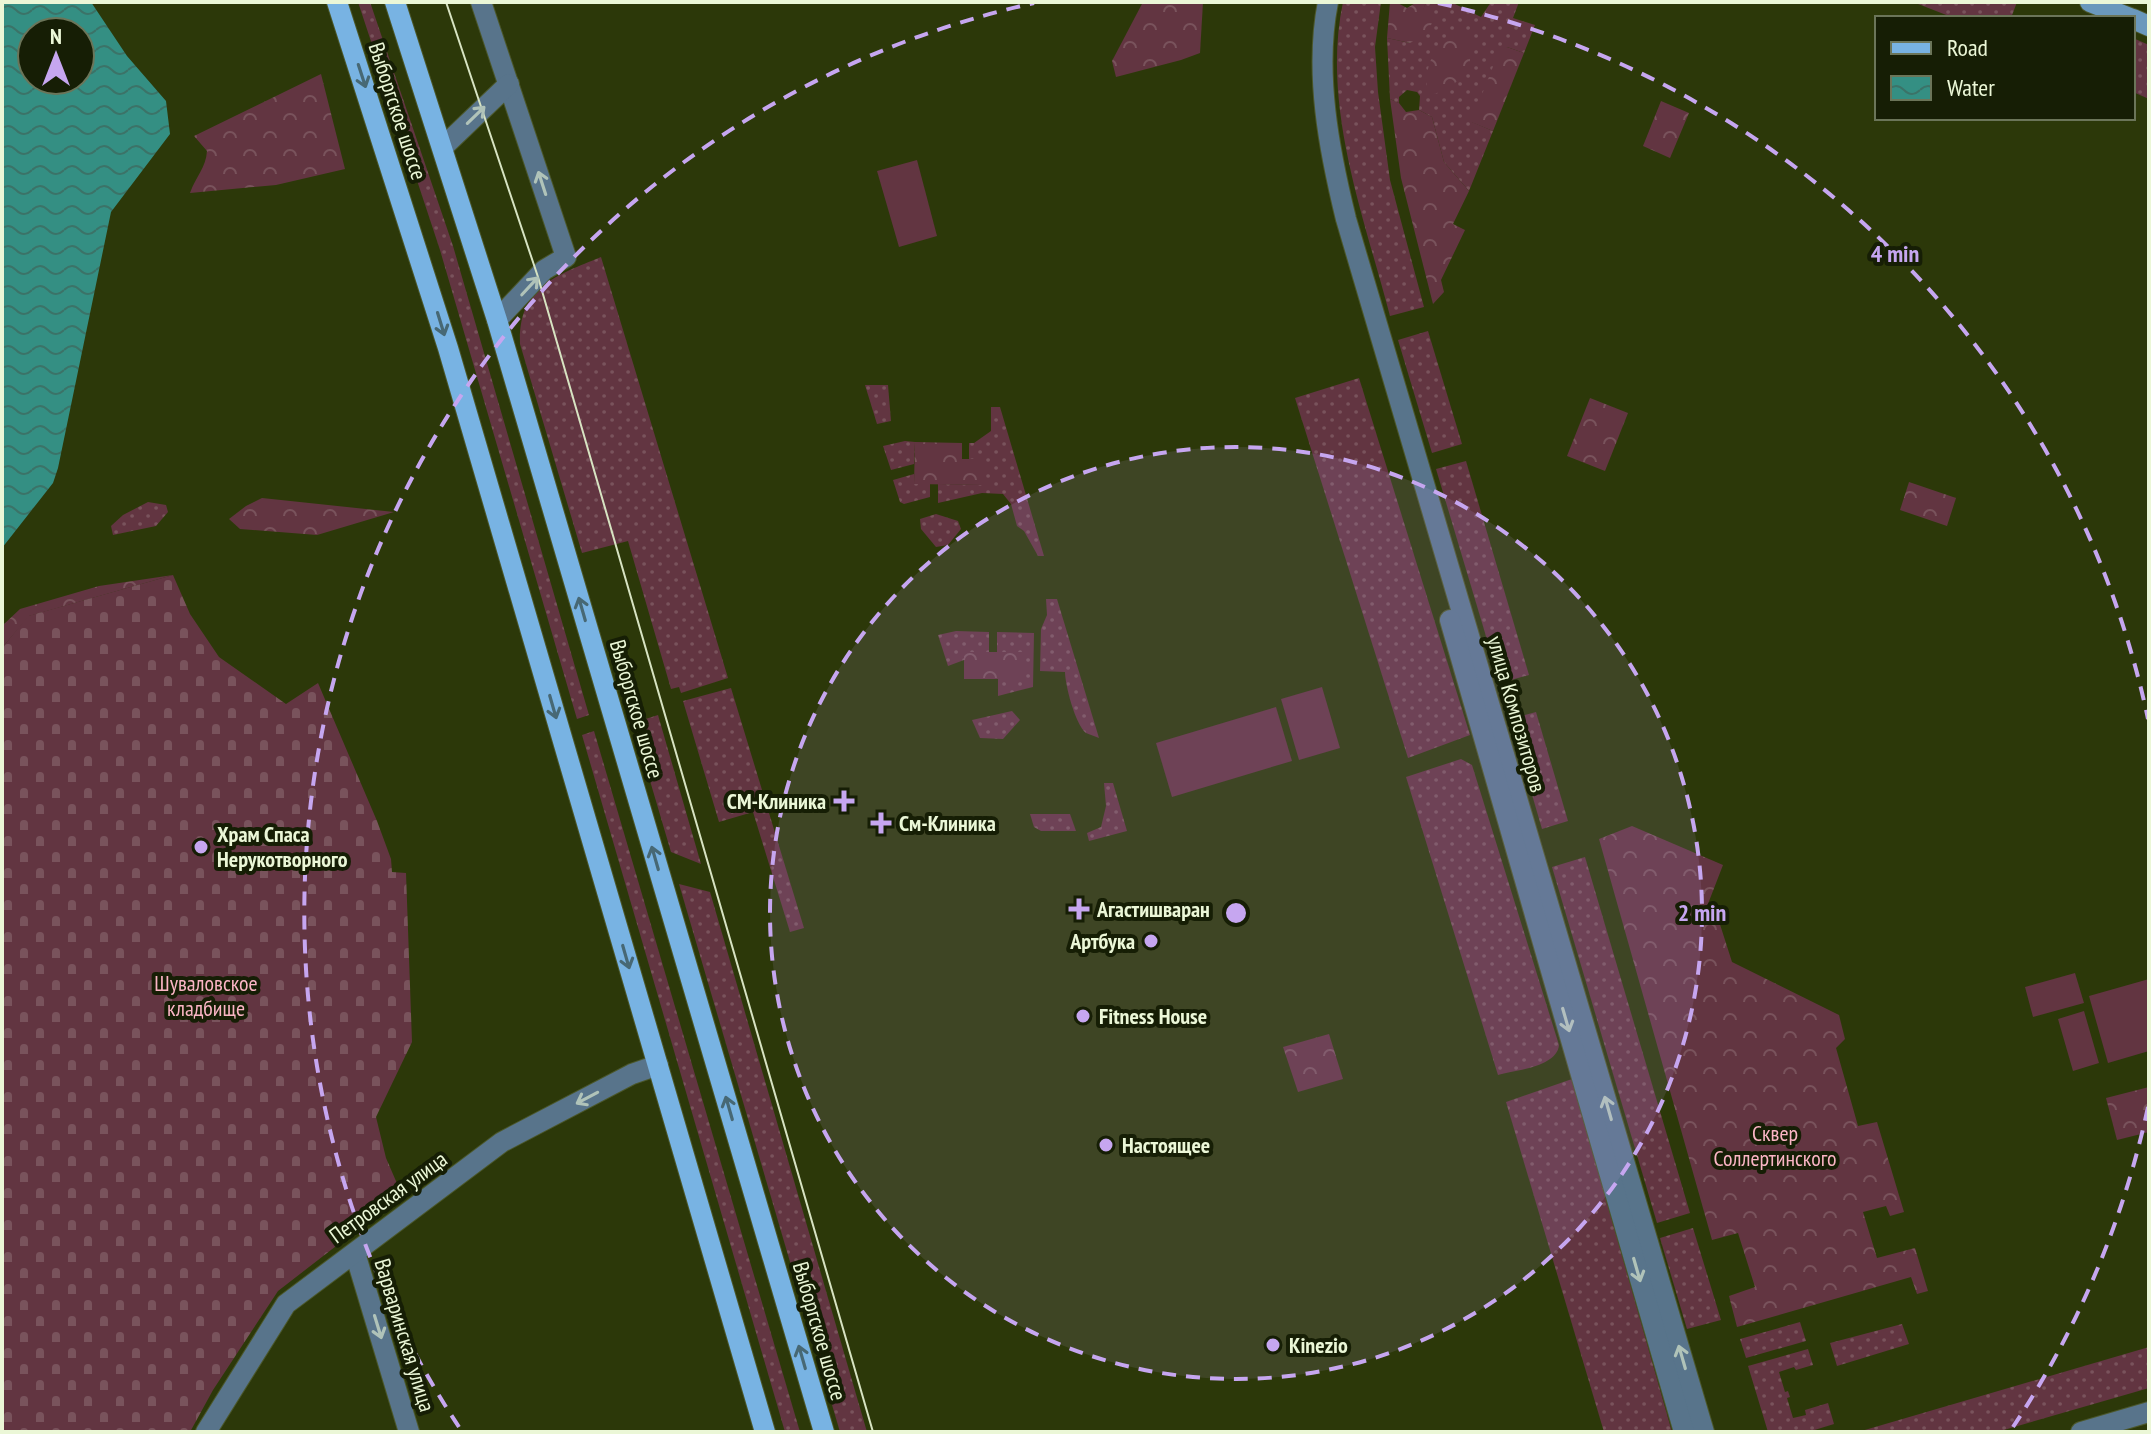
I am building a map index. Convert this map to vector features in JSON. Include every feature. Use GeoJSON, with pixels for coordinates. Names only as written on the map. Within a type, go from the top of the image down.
{"type":"FeatureCollection","features":[{"type":"Feature","properties":{"kind":"main road","name":"Выборгское шоссе"},"geometry":{"type":"LineString","coordinates":[[337,2],[448,348],[765,1432]]}},
{"type":"Feature","properties":{"kind":"main road","name":"Выборгское шоссе"},"geometry":{"type":"LineString","coordinates":[[395,2],[497,320],[824,1432]]}},
{"type":"Feature","properties":{"kind":"main road"},"geometry":{"type":"LineString","coordinates":[[2090,2],[2125,16]]}},
{"type":"Feature","properties":{"kind":"street"},"geometry":{"type":"LineString","coordinates":[[481,2],[566,257],[544,270],[497,320]]}},
{"type":"Feature","properties":{"kind":"street","name":"улица Композиторов"},"geometry":{"type":"LineString","coordinates":[[1314,2],[1313,89],[1326,182],[1336,222],[1684,1432]]}},
{"type":"Feature","properties":{"kind":"street","name":"улица Композиторов"},"geometry":{"type":"LineString","coordinates":[[1328,2],[1324,22],[1325,87],[1337,179],[1346,219],[1704,1432]]}},
{"type":"Feature","properties":{"kind":"street"},"geometry":{"type":"LineString","coordinates":[[443,147],[509,84]]}},
{"type":"Feature","properties":{"kind":"street","name":"Петровская улица"},"geometry":{"type":"LineString","coordinates":[[206,1432],[286,1304],[502,1142],[632,1074],[658,1065]]}},
{"type":"Feature","properties":{"kind":"street","name":"Варваринская улица"},"geometry":{"type":"LineString","coordinates":[[355,1253],[409,1432]]}},
{"type":"Feature","properties":{"kind":"street"},"geometry":{"type":"LineString","coordinates":[[2081,1432],[2149,1412]]}},
{"type":"Feature","properties":{"kind":"green space"},"geometry":{"type":"Polygon","coordinates":[[[358,2],[370,2],[453,246],[589,715],[577,719],[440,250],[358,2]]]}},
{"type":"Feature","properties":{"kind":"green space"},"geometry":{"type":"Polygon","coordinates":[[[1143,2],[1203,2],[1200,53],[1116,77],[1112,61],[1143,2]]]}},
{"type":"Feature","properties":{"kind":"green space"},"geometry":{"type":"Polygon","coordinates":[[[1343,2],[1381,2],[1375,47],[1390,180],[1424,307],[1390,316],[1358,200],[1341,121],[1337,81],[1343,2]]]}},
{"type":"Feature","properties":{"kind":"green space"},"geometry":{"type":"Polygon","coordinates":[[[1390,2],[1407,8],[1417,2],[1426,2],[1423,11],[1435,16],[1427,34],[1410,43],[1387,38],[1390,2]]]}},
{"type":"Feature","properties":{"kind":"green space"},"geometry":{"type":"Polygon","coordinates":[[[1426,2],[1451,2],[1481,17],[1491,2],[1519,2],[1513,18],[1535,25],[1524,53],[1507,47],[1472,122],[1493,131],[1469,191],[1444,162],[1432,117],[1419,110],[1420,96],[1417,92],[1407,90],[1399,97],[1399,103],[1390,99],[1387,38],[1410,43],[1426,2]]]}},
{"type":"Feature","properties":{"kind":"green space"},"geometry":{"type":"Polygon","coordinates":[[[1913,2],[2017,2],[2012,16],[1949,16],[1913,2]]]}},
{"type":"Feature","properties":{"kind":"green space"},"geometry":{"type":"Polygon","coordinates":[[[1462,30],[1470,36],[1468,65],[1454,84],[1435,94],[1427,88],[1430,61],[1446,39],[1462,30]]]}},
{"type":"Feature","properties":{"kind":"green space"},"geometry":{"type":"Polygon","coordinates":[[[2135,39],[2149,45],[2149,99],[2135,93],[2135,39]]]}},
{"type":"Feature","properties":{"kind":"green space"},"geometry":{"type":"Polygon","coordinates":[[[1507,47],[1524,53],[1493,131],[1471,122],[1500,49],[1507,47]]]}},
{"type":"Feature","properties":{"kind":"green space"},"geometry":{"type":"Polygon","coordinates":[[[321,74],[345,169],[276,185],[190,193],[207,151],[194,136],[321,74]]]}},
{"type":"Feature","properties":{"kind":"green space"},"geometry":{"type":"Polygon","coordinates":[[[1390,99],[1399,103],[1406,112],[1419,110],[1432,117],[1444,162],[1469,191],[1453,224],[1465,230],[1441,280],[1444,292],[1433,304],[1401,178],[1390,99]]]}},
{"type":"Feature","properties":{"kind":"green space"},"geometry":{"type":"Polygon","coordinates":[[[1661,101],[1689,113],[1670,158],[1643,146],[1661,101]]]}},
{"type":"Feature","properties":{"kind":"green space"},"geometry":{"type":"Polygon","coordinates":[[[917,160],[937,236],[899,247],[877,171],[917,160]]]}},
{"type":"Feature","properties":{"kind":"green space"},"geometry":{"type":"Polygon","coordinates":[[[601,257],[728,678],[681,693],[679,687],[671,689],[628,541],[582,553],[520,344],[525,309],[542,286],[601,257]]]}},
{"type":"Feature","properties":{"kind":"green space"},"geometry":{"type":"Polygon","coordinates":[[[1428,331],[1462,444],[1432,453],[1398,340],[1428,331]]]}},
{"type":"Feature","properties":{"kind":"green space"},"geometry":{"type":"Polygon","coordinates":[[[1359,378],[1470,735],[1408,758],[1295,398],[1359,378]]]}},
{"type":"Feature","properties":{"kind":"green space"},"geometry":{"type":"Polygon","coordinates":[[[865,385],[888,385],[891,421],[877,424],[865,385]]]}},
{"type":"Feature","properties":{"kind":"green space"},"geometry":{"type":"Polygon","coordinates":[[[1590,398],[1628,413],[1605,471],[1567,456],[1590,398]]]}},
{"type":"Feature","properties":{"kind":"green space"},"geometry":{"type":"Polygon","coordinates":[[[991,407],[1000,407],[1044,556],[1038,556],[1024,531],[1017,526],[1011,504],[1003,494],[982,493],[938,503],[938,484],[982,485],[982,459],[969,459],[969,443],[991,431],[991,407]]]}},
{"type":"Feature","properties":{"kind":"green space"},"geometry":{"type":"Polygon","coordinates":[[[915,442],[914,464],[891,470],[883,446],[915,442]]]}},
{"type":"Feature","properties":{"kind":"green space"},"geometry":{"type":"Polygon","coordinates":[[[915,442],[962,443],[962,459],[983,459],[982,485],[914,484],[915,442]]]}},
{"type":"Feature","properties":{"kind":"green space"},"geometry":{"type":"Polygon","coordinates":[[[1466,461],[1529,675],[1500,683],[1436,469],[1466,461]]]}},
{"type":"Feature","properties":{"kind":"green space"},"geometry":{"type":"Polygon","coordinates":[[[914,474],[914,484],[930,484],[930,497],[904,504],[900,502],[893,480],[914,474]]]}},
{"type":"Feature","properties":{"kind":"green space"},"geometry":{"type":"Polygon","coordinates":[[[1909,482],[1956,498],[1947,526],[1900,510],[1909,482]]]}},
{"type":"Feature","properties":{"kind":"green space"},"geometry":{"type":"Polygon","coordinates":[[[262,498],[394,512],[317,535],[240,529],[229,519],[262,498]]]}},
{"type":"Feature","properties":{"kind":"green space"},"geometry":{"type":"Polygon","coordinates":[[[148,502],[166,505],[168,512],[156,526],[113,535],[111,526],[123,515],[148,502]]]}},
{"type":"Feature","properties":{"kind":"green space"},"geometry":{"type":"Polygon","coordinates":[[[936,514],[958,521],[961,529],[948,545],[936,547],[921,529],[920,519],[936,514]]]}},
{"type":"Feature","properties":{"kind":"green space"},"geometry":{"type":"Polygon","coordinates":[[[173,575],[29,616],[2,648],[2,626],[20,609],[99,586],[173,575]]]}},
{"type":"Feature","properties":{"kind":"green space","name":"Шуваловское кладбище"},"geometry":{"type":"Polygon","coordinates":[[[173,575],[190,614],[219,657],[286,704],[318,683],[377,821],[391,859],[392,872],[406,873],[412,1042],[376,1117],[386,1158],[402,1195],[278,1291],[213,1390],[190,1432],[2,1432],[2,648],[28,616],[173,575]]]}},
{"type":"Feature","properties":{"kind":"green space"},"geometry":{"type":"Polygon","coordinates":[[[1046,599],[1057,599],[1099,738],[1086,733],[1078,721],[1065,672],[1040,671],[1041,629],[1047,615],[1046,599]]]}},
{"type":"Feature","properties":{"kind":"green space"},"geometry":{"type":"Polygon","coordinates":[[[956,631],[989,632],[989,652],[965,653],[964,660],[948,666],[938,635],[956,631]]]}},
{"type":"Feature","properties":{"kind":"green space"},"geometry":{"type":"Polygon","coordinates":[[[997,632],[1034,633],[1033,687],[998,696],[998,679],[1022,679],[1022,652],[997,652],[997,632]]]}},
{"type":"Feature","properties":{"kind":"green space"},"geometry":{"type":"Polygon","coordinates":[[[964,652],[1022,652],[1022,679],[964,679],[964,652]]]}},
{"type":"Feature","properties":{"kind":"green space"},"geometry":{"type":"Polygon","coordinates":[[[1322,687],[1340,748],[1299,760],[1281,699],[1322,687]]]}},
{"type":"Feature","properties":{"kind":"green space"},"geometry":{"type":"Polygon","coordinates":[[[731,688],[804,928],[790,932],[753,812],[719,822],[683,701],[731,688]]]}},
{"type":"Feature","properties":{"kind":"green space"},"geometry":{"type":"Polygon","coordinates":[[[1276,707],[1292,761],[1172,797],[1156,743],[1276,707]]]}},
{"type":"Feature","properties":{"kind":"green space"},"geometry":{"type":"Polygon","coordinates":[[[1012,711],[1020,720],[1003,739],[980,738],[972,720],[1012,711]]]}},
{"type":"Feature","properties":{"kind":"green space"},"geometry":{"type":"Polygon","coordinates":[[[1536,712],[1568,821],[1542,829],[1510,719],[1536,712]]]}},
{"type":"Feature","properties":{"kind":"green space"},"geometry":{"type":"Polygon","coordinates":[[[658,715],[701,864],[671,852],[633,723],[658,715]]]}},
{"type":"Feature","properties":{"kind":"green space"},"geometry":{"type":"Polygon","coordinates":[[[594,731],[800,1432],[785,1432],[582,735],[594,731]]]}},
{"type":"Feature","properties":{"kind":"green space"},"geometry":{"type":"Polygon","coordinates":[[[1461,759],[1472,765],[1559,1045],[1557,1052],[1544,1063],[1498,1075],[1406,777],[1461,759]]]}},
{"type":"Feature","properties":{"kind":"green space"},"geometry":{"type":"Polygon","coordinates":[[[1104,783],[1113,783],[1127,831],[1089,841],[1087,833],[1101,827],[1106,806],[1104,783]]]}},
{"type":"Feature","properties":{"kind":"green space"},"geometry":{"type":"Polygon","coordinates":[[[1030,814],[1070,814],[1076,831],[1041,831],[1034,827],[1030,814]]]}},
{"type":"Feature","properties":{"kind":"green space","name":"Сквер Соллертинского"},"geometry":{"type":"Polygon","coordinates":[[[1632,826],[1723,865],[1706,909],[1717,915],[1732,962],[1839,1015],[1845,1039],[1836,1048],[1858,1126],[1877,1122],[1904,1212],[1890,1216],[1886,1206],[1863,1212],[1877,1258],[1915,1248],[1928,1291],[1917,1294],[1911,1277],[1737,1327],[1729,1296],[1755,1287],[1738,1233],[1712,1240],[1599,839],[1632,826]]]}},
{"type":"Feature","properties":{"kind":"green space"},"geometry":{"type":"Polygon","coordinates":[[[1585,857],[1690,1213],[1657,1223],[1552,867],[1585,857]]]}},
{"type":"Feature","properties":{"kind":"green space"},"geometry":{"type":"Polygon","coordinates":[[[679,884],[710,892],[867,1432],[840,1432],[679,884]]]}},
{"type":"Feature","properties":{"kind":"green space"},"geometry":{"type":"Polygon","coordinates":[[[2075,973],[2084,1003],[2033,1017],[2025,987],[2075,973]]]}},
{"type":"Feature","properties":{"kind":"green space"},"geometry":{"type":"Polygon","coordinates":[[[2149,979],[2149,1051],[2108,1063],[2089,996],[2149,979]]]}},
{"type":"Feature","properties":{"kind":"green space"},"geometry":{"type":"Polygon","coordinates":[[[2084,1011],[2099,1063],[2073,1071],[2058,1019],[2084,1011]]]}},
{"type":"Feature","properties":{"kind":"green space"},"geometry":{"type":"Polygon","coordinates":[[[1329,1034],[1343,1079],[1298,1092],[1283,1047],[1329,1034]]]}},
{"type":"Feature","properties":{"kind":"green space"},"geometry":{"type":"Polygon","coordinates":[[[1572,1079],[1672,1432],[1604,1432],[1506,1102],[1572,1079]]]}},
{"type":"Feature","properties":{"kind":"green space"},"geometry":{"type":"Polygon","coordinates":[[[2149,1087],[2149,1132],[2117,1140],[2106,1098],[2149,1087]]]}},
{"type":"Feature","properties":{"kind":"green space"},"geometry":{"type":"Polygon","coordinates":[[[1693,1228],[1721,1320],[1687,1329],[1660,1238],[1693,1228]]]}},
{"type":"Feature","properties":{"kind":"green space"},"geometry":{"type":"Polygon","coordinates":[[[1800,1322],[1806,1341],[1746,1358],[1740,1339],[1800,1322]]]}},
{"type":"Feature","properties":{"kind":"green space"},"geometry":{"type":"Polygon","coordinates":[[[1902,1324],[1909,1344],[1837,1366],[1830,1343],[1902,1324]]]}},
{"type":"Feature","properties":{"kind":"green space"},"geometry":{"type":"Polygon","coordinates":[[[2149,1347],[2149,1388],[1997,1432],[1858,1432],[2149,1347]]]}},
{"type":"Feature","properties":{"kind":"green space"},"geometry":{"type":"Polygon","coordinates":[[[1808,1349],[1813,1365],[1779,1372],[1785,1392],[1788,1391],[1790,1397],[1787,1398],[1793,1418],[1806,1415],[1805,1410],[1828,1403],[1834,1424],[1808,1432],[1768,1432],[1748,1366],[1808,1349]]]}},
{"type":"Feature","properties":{"kind":"water"},"geometry":{"type":"Polygon","coordinates":[[[2,2],[91,2],[127,56],[166,101],[170,134],[111,212],[53,483],[2,548],[2,2]]]}},
{"type":"Feature","properties":{"kind":"tram line"},"geometry":{"type":"LineString","coordinates":[[446,2],[538,277],[873,1432]]}},
{"type":"Feature","properties":{"kind":"place","name":"СМ-Клиника"},"geometry":{"type":"Point","coordinates":[844,801]}},
{"type":"Feature","properties":{"kind":"place","name":"См-Клиника"},"geometry":{"type":"Point","coordinates":[881,823]}},
{"type":"Feature","properties":{"kind":"place","name":"Храм Спаса Нерукотворного"},"geometry":{"type":"Point","coordinates":[201,847]}},
{"type":"Feature","properties":{"kind":"place","name":"Агастишваран"},"geometry":{"type":"Point","coordinates":[1079,909]}},
{"type":"Feature","properties":{"kind":"place","name":"Артбука"},"geometry":{"type":"Point","coordinates":[1151,941]}},
{"type":"Feature","properties":{"kind":"place","name":"Fitness House"},"geometry":{"type":"Point","coordinates":[1083,1016]}},
{"type":"Feature","properties":{"kind":"place","name":"Настоящее"},"geometry":{"type":"Point","coordinates":[1106,1145]}},
{"type":"Feature","properties":{"kind":"place","name":"Kinezio"},"geometry":{"type":"Point","coordinates":[1273,1345]}}]}
